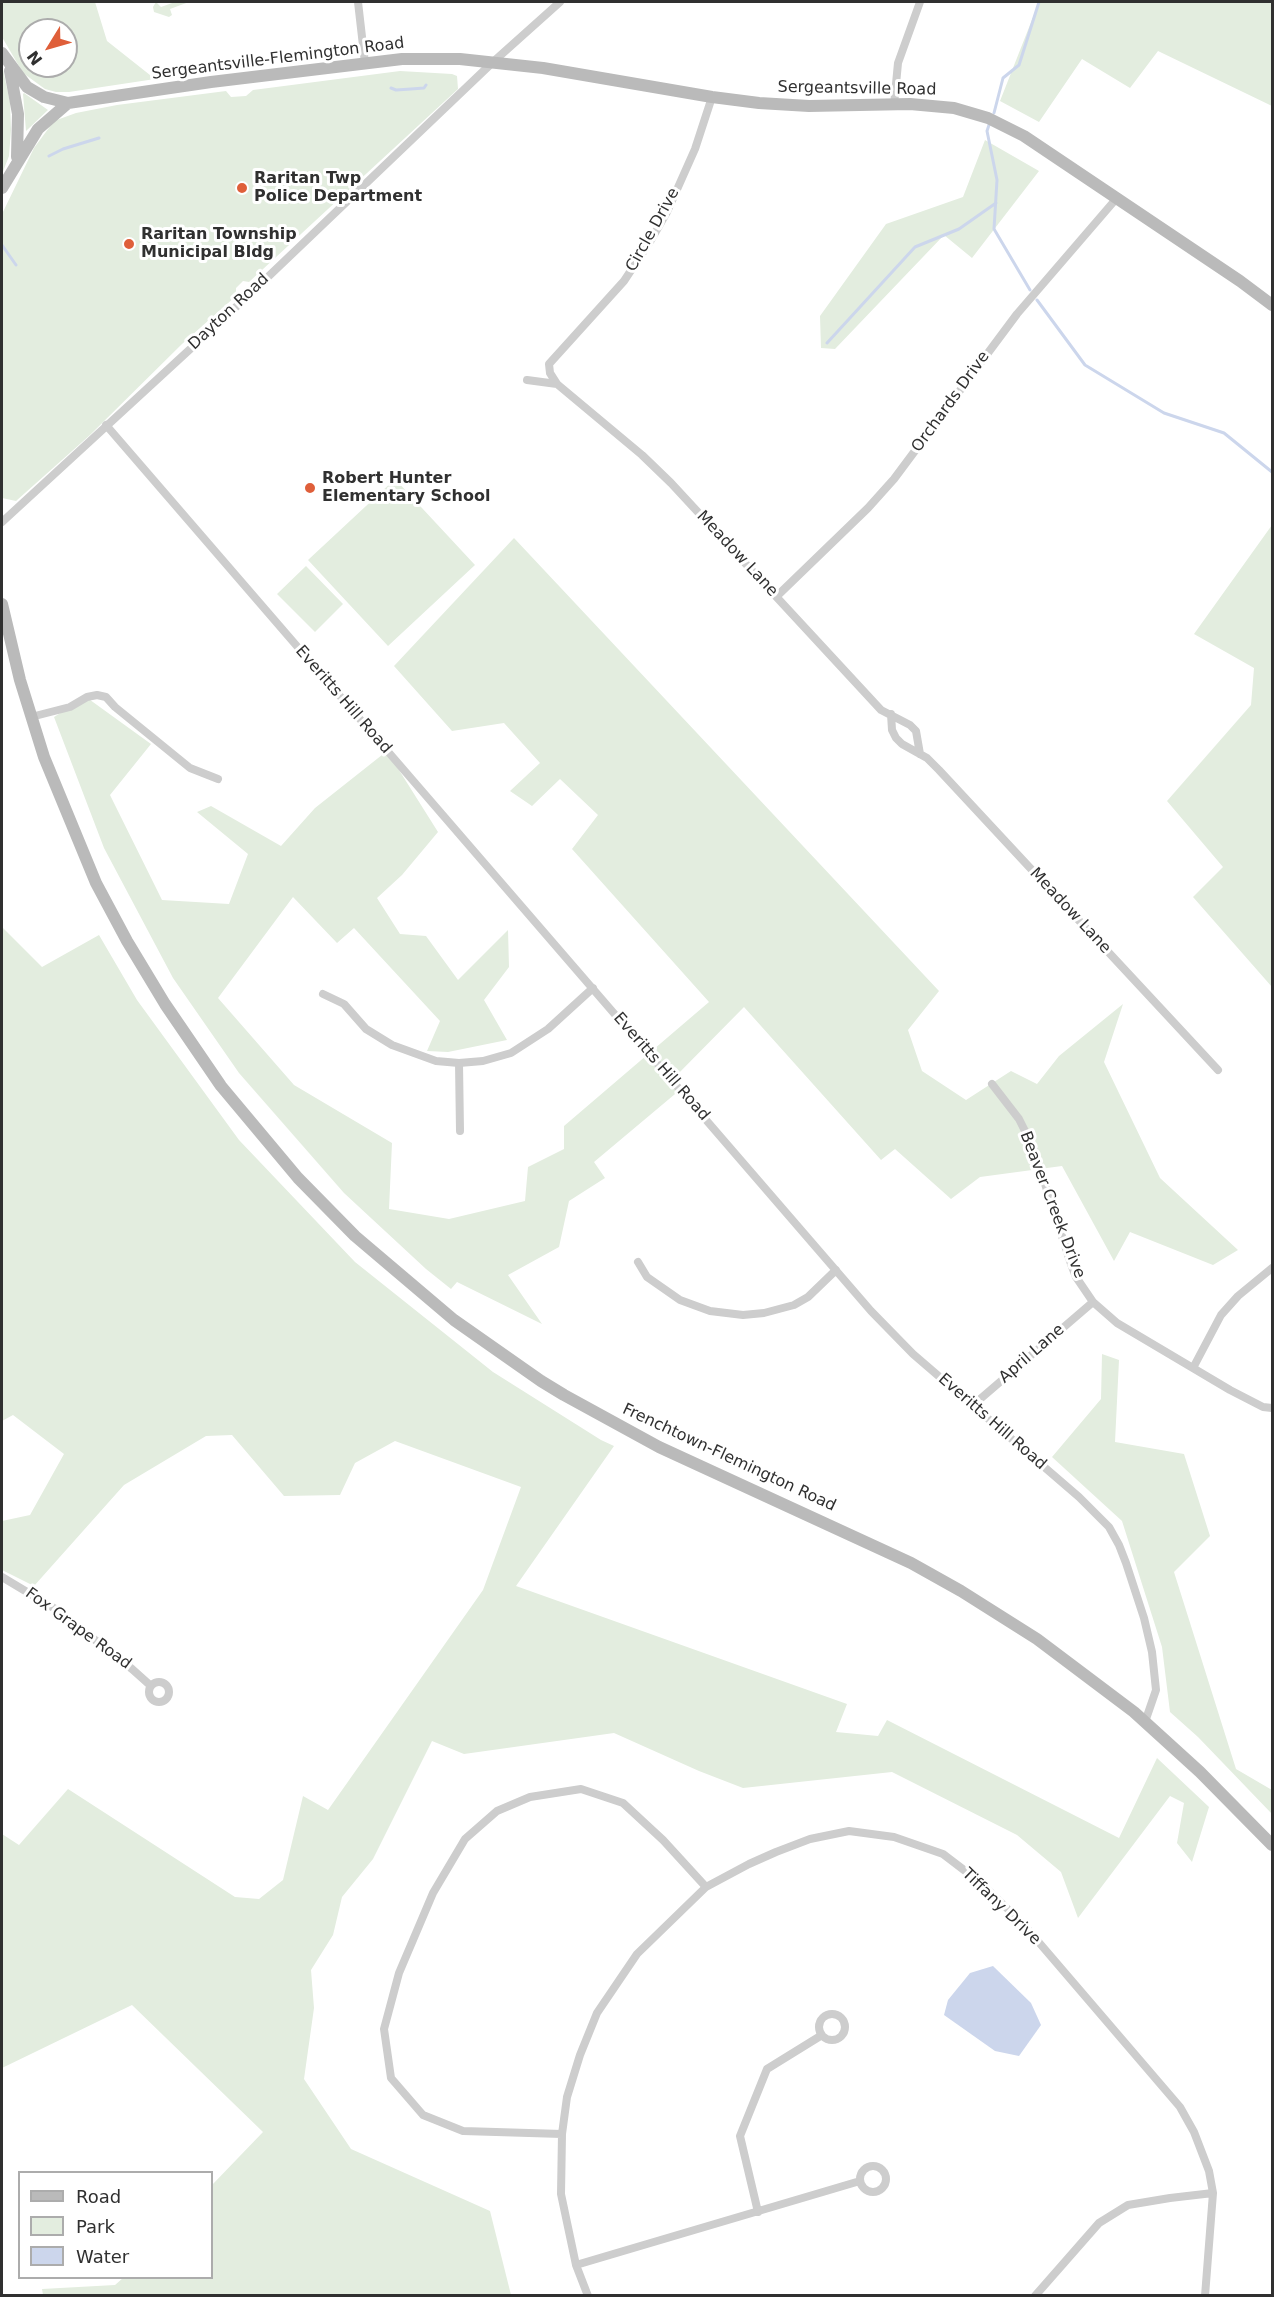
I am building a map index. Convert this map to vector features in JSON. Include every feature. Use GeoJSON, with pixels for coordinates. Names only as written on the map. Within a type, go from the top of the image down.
{"type":"FeatureCollection","features":[{"type":"Feature","properties":{"kind":"main road","name":"Sergeantsville-Flemington Road"},"geometry":{"type":"LineString","coordinates":[[5,58],[17,76],[32,91],[68,104],[212,82],[402,59],[460,59],[493,62]]}},
{"type":"Feature","properties":{"kind":"main road"},"geometry":{"type":"LineString","coordinates":[[5,58],[18,114],[17,162]]}},
{"type":"Feature","properties":{"kind":"main road","name":"Sergeantsville Road"},"geometry":{"type":"LineString","coordinates":[[493,62],[543,68],[712,97],[809,106],[894,105],[954,108],[988,118],[1024,136],[1240,281],[1272,305]]}},
{"type":"Feature","properties":{"kind":"main road"},"geometry":{"type":"LineString","coordinates":[[2,187],[38,129],[68,104]]}},
{"type":"Feature","properties":{"kind":"main road","name":"Frenchtown-Flemington Road"},"geometry":{"type":"LineString","coordinates":[[2,604],[31,717],[59,797],[96,883],[127,941],[165,1004],[221,1086],[272,1149],[320,1202],[374,1253],[454,1320],[541,1381],[659,1447],[841,1529],[937,1577],[1045,1644],[1145,1722],[1200,1772],[1272,1845]]}},
{"type":"Feature","properties":{"kind":"street"},"geometry":{"type":"LineString","coordinates":[[358,2],[365,63]]}},
{"type":"Feature","properties":{"kind":"street","name":"Dayton Road"},"geometry":{"type":"LineString","coordinates":[[2,522],[249,295],[493,62],[560,2]]}},
{"type":"Feature","properties":{"kind":"street"},"geometry":{"type":"LineString","coordinates":[[894,105],[898,63],[920,2]]}},
{"type":"Feature","properties":{"kind":"street","name":"Circle Drive"},"geometry":{"type":"LineString","coordinates":[[557,384],[550,373],[549,364],[619,287],[651,240],[667,212],[695,149],[712,97]]}},
{"type":"Feature","properties":{"kind":"street","name":"Orchards Drive"},"geometry":{"type":"LineString","coordinates":[[777,597],[868,508],[894,479],[1017,314],[1116,199]]}},
{"type":"Feature","properties":{"kind":"street"},"geometry":{"type":"LineString","coordinates":[[527,380],[557,384]]}},
{"type":"Feature","properties":{"kind":"street","name":"Meadow Lane"},"geometry":{"type":"LineString","coordinates":[[557,384],[642,455],[671,483],[881,710],[910,725],[916,731],[920,754]]}},
{"type":"Feature","properties":{"kind":"street","name":"Everitts Hill Road"},"geometry":{"type":"LineString","coordinates":[[106,426],[836,1270],[913,1354],[1095,1512],[1109,1527],[1119,1545],[1144,1618],[1154,1667],[1156,1690],[1145,1722]]}},
{"type":"Feature","properties":{"kind":"street"},"geometry":{"type":"LineString","coordinates":[[31,717],[70,706],[87,697],[97,695],[106,697],[115,707],[190,768],[218,779]]}},
{"type":"Feature","properties":{"kind":"street","name":"Meadow Lane"},"geometry":{"type":"LineString","coordinates":[[891,714],[892,730],[896,738],[939,770],[1218,1070]]}},
{"type":"Feature","properties":{"kind":"street"},"geometry":{"type":"LineString","coordinates":[[323,994],[344,1004],[366,1029],[392,1045],[436,1061],[459,1063],[483,1061],[511,1053],[548,1029],[594,988]]}},
{"type":"Feature","properties":{"kind":"street"},"geometry":{"type":"LineString","coordinates":[[459,1063],[460,1131]]}},
{"type":"Feature","properties":{"kind":"street","name":"Beaver Creek Drive"},"geometry":{"type":"LineString","coordinates":[[992,1084],[1019,1119],[1033,1147],[1076,1277],[1093,1302],[1117,1323],[1246,1400],[1272,1408]]}},
{"type":"Feature","properties":{"kind":"street"},"geometry":{"type":"LineString","coordinates":[[638,1262],[647,1277],[680,1300],[710,1311],[743,1315],[775,1311],[794,1305],[808,1297],[836,1270]]}},
{"type":"Feature","properties":{"kind":"street"},"geometry":{"type":"LineString","coordinates":[[1193,1368],[1221,1315],[1238,1296],[1272,1268]]}},
{"type":"Feature","properties":{"kind":"street","name":"April Lane"},"geometry":{"type":"LineString","coordinates":[[972,1406],[1093,1302]]}},
{"type":"Feature","properties":{"kind":"street","name":"Fox Grape Road"},"geometry":{"type":"LineString","coordinates":[[2,1577],[57,1610],[151,1686]]}},
{"type":"Feature","properties":{"kind":"street"},"geometry":{"type":"LineString","coordinates":[[562,2134],[463,2131],[423,2115],[391,2078],[384,2029],[399,1973],[433,1893],[465,1839],[497,1811],[530,1797],[581,1789],[623,1803],[663,1840],[706,1887]]}},
{"type":"Feature","properties":{"kind":"street","name":"Tiffany Drive"},"geometry":{"type":"LineString","coordinates":[[588,2295],[576,2265],[561,2194],[562,2134],[567,2097],[580,2055],[597,2013],[637,1954],[706,1887],[776,1852],[810,1839],[849,1831],[894,1837],[943,1854],[981,1883],[1024,1925],[1180,2107],[1194,2132],[1209,2171],[1213,2193],[1205,2295]]}},
{"type":"Feature","properties":{"kind":"street"},"geometry":{"type":"LineString","coordinates":[[758,2212],[740,2136],[767,2069],[822,2035]]}},
{"type":"Feature","properties":{"kind":"street"},"geometry":{"type":"LineString","coordinates":[[576,2265],[860,2181]]}},
{"type":"Feature","properties":{"kind":"street"},"geometry":{"type":"LineString","coordinates":[[1035,2295],[1099,2223],[1128,2205],[1213,2193]]}},
{"type":"Feature","properties":{"kind":"green space"},"geometry":{"type":"Polygon","coordinates":[[[2,2],[95,2],[107,41],[155,79],[56,92],[45,89],[30,78],[78,78],[78,18],[18,18],[18,64],[2,37],[2,2]]]}},
{"type":"Feature","properties":{"kind":"green space"},"geometry":{"type":"Polygon","coordinates":[[[156,2],[161,7],[175,2],[189,2],[170,9],[172,15],[169,17],[154,12],[153,7],[156,2]]]}},
{"type":"Feature","properties":{"kind":"green space"},"geometry":{"type":"Polygon","coordinates":[[[1039,2],[1272,2],[1272,106],[1158,51],[1130,88],[1082,59],[1039,122],[1000,101],[1039,2]]]}},
{"type":"Feature","properties":{"kind":"green space"},"geometry":{"type":"Polygon","coordinates":[[[2,65],[10,102],[11,130],[9,156],[2,174],[2,65]]]}},
{"type":"Feature","properties":{"kind":"green space"},"geometry":{"type":"Polygon","coordinates":[[[400,71],[452,74],[457,76],[458,89],[249,282],[243,281],[236,288],[236,296],[182,344],[90,435],[16,501],[2,498],[2,214],[34,148],[54,121],[76,113],[117,105],[226,91],[231,97],[246,96],[253,90],[400,71]]]}},
{"type":"Feature","properties":{"kind":"green space"},"geometry":{"type":"Polygon","coordinates":[[[23,94],[48,110],[26,131],[23,94]]]}},
{"type":"Feature","properties":{"kind":"green space"},"geometry":{"type":"Polygon","coordinates":[[[985,140],[1039,171],[972,258],[944,235],[835,349],[821,348],[820,316],[886,224],[963,197],[985,140]]]}},
{"type":"Feature","properties":{"kind":"green space"},"geometry":{"type":"Polygon","coordinates":[[[395,479],[475,565],[388,646],[308,560],[395,479]]]}},
{"type":"Feature","properties":{"kind":"green space"},"geometry":{"type":"Polygon","coordinates":[[[1272,525],[1272,987],[1193,897],[1223,867],[1167,801],[1251,705],[1254,668],[1194,634],[1272,525]]]}},
{"type":"Feature","properties":{"kind":"green space"},"geometry":{"type":"Polygon","coordinates":[[[514,538],[939,991],[908,1030],[922,1071],[966,1100],[1011,1071],[1037,1084],[1059,1056],[1123,1004],[1104,1062],[1160,1178],[1238,1250],[1213,1265],[1130,1232],[1114,1261],[1062,1166],[980,1177],[951,1199],[895,1149],[881,1160],[744,1007],[673,1079],[681,1089],[594,1162],[605,1178],[569,1201],[559,1247],[508,1275],[542,1324],[457,1282],[451,1289],[426,1269],[344,1193],[239,1073],[173,978],[104,848],[54,717],[86,697],[151,744],[110,795],[162,900],[229,904],[248,854],[197,812],[211,806],[281,846],[315,808],[387,751],[438,832],[402,875],[377,898],[400,934],[426,936],[458,980],[508,930],[509,967],[484,1000],[507,1040],[448,1052],[427,1051],[440,1021],[354,928],[337,943],[293,897],[218,998],[294,1085],[392,1143],[389,1209],[449,1219],[525,1201],[528,1167],[564,1149],[564,1126],[709,1002],[572,849],[598,815],[560,779],[532,806],[510,791],[540,763],[504,723],[452,731],[394,666],[514,538]]]}},
{"type":"Feature","properties":{"kind":"green space"},"geometry":{"type":"Polygon","coordinates":[[[306,566],[343,604],[315,632],[277,594],[306,566]]]}},
{"type":"Feature","properties":{"kind":"green space"},"geometry":{"type":"Polygon","coordinates":[[[2,927],[42,967],[99,935],[137,1000],[239,1140],[355,1262],[493,1372],[614,1446],[516,1586],[847,1704],[836,1732],[878,1736],[887,1720],[1119,1838],[1157,1758],[1209,1807],[1192,1862],[1177,1843],[1184,1803],[1170,1796],[1078,1918],[1061,1872],[1017,1835],[892,1772],[743,1788],[614,1733],[464,1754],[432,1741],[373,1859],[342,1897],[333,1935],[311,1970],[314,2008],[304,2079],[351,2149],[490,2211],[511,2295],[43,2295],[42,2289],[115,2285],[122,2279],[213,2279],[213,2184],[263,2132],[132,2005],[2,2068],[2,1834],[19,1845],[68,1789],[235,1897],[259,1899],[283,1880],[303,1796],[328,1810],[483,1590],[521,1487],[395,1441],[355,1463],[340,1495],[284,1496],[232,1435],[206,1436],[124,1485],[34,1586],[2,1570],[2,1521],[30,1515],[64,1454],[13,1415],[2,1421],[2,927]]]}},
{"type":"Feature","properties":{"kind":"green space"},"geometry":{"type":"Polygon","coordinates":[[[1102,1354],[1119,1360],[1115,1442],[1184,1454],[1210,1536],[1174,1572],[1236,1769],[1272,1790],[1272,1814],[1198,1737],[1170,1712],[1162,1647],[1122,1521],[1052,1457],[1101,1399],[1102,1354]]]}},
{"type":"Feature","properties":{"kind":"water"},"geometry":{"type":"Polygon","coordinates":[[[993,1966],[1031,2003],[1041,2025],[1019,2056],[995,2051],[944,2015],[948,2000],[970,1973],[993,1966]]]}},
{"type":"Feature","properties":{"kind":"waterway"},"geometry":{"type":"LineString","coordinates":[[994,113],[1003,78],[1019,65],[1039,2]]}},
{"type":"Feature","properties":{"kind":"waterway"},"geometry":{"type":"LineString","coordinates":[[391,88],[396,90],[424,88],[426,85]]}},
{"type":"Feature","properties":{"kind":"waterway"},"geometry":{"type":"LineString","coordinates":[[989,125],[987,131],[997,180],[994,229],[1030,290]]}},
{"type":"Feature","properties":{"kind":"waterway"},"geometry":{"type":"LineString","coordinates":[[49,156],[63,149],[99,138]]}},
{"type":"Feature","properties":{"kind":"waterway"},"geometry":{"type":"LineString","coordinates":[[827,343],[915,247],[959,229],[996,203]]}},
{"type":"Feature","properties":{"kind":"waterway"},"geometry":{"type":"LineString","coordinates":[[2,245],[16,265]]}},
{"type":"Feature","properties":{"kind":"waterway"},"geometry":{"type":"LineString","coordinates":[[1037,300],[1085,365],[1164,413],[1224,433],[1272,472]]}},
{"type":"Feature","properties":{"kind":"place","name":"Raritan Twp Police Department"},"geometry":{"type":"Point","coordinates":[242,188]}},
{"type":"Feature","properties":{"kind":"place","name":"Raritan Township Municipal Bldg"},"geometry":{"type":"Point","coordinates":[129,244]}},
{"type":"Feature","properties":{"kind":"place","name":"Robert Hunter Elementary School"},"geometry":{"type":"Point","coordinates":[310,488]}}]}
